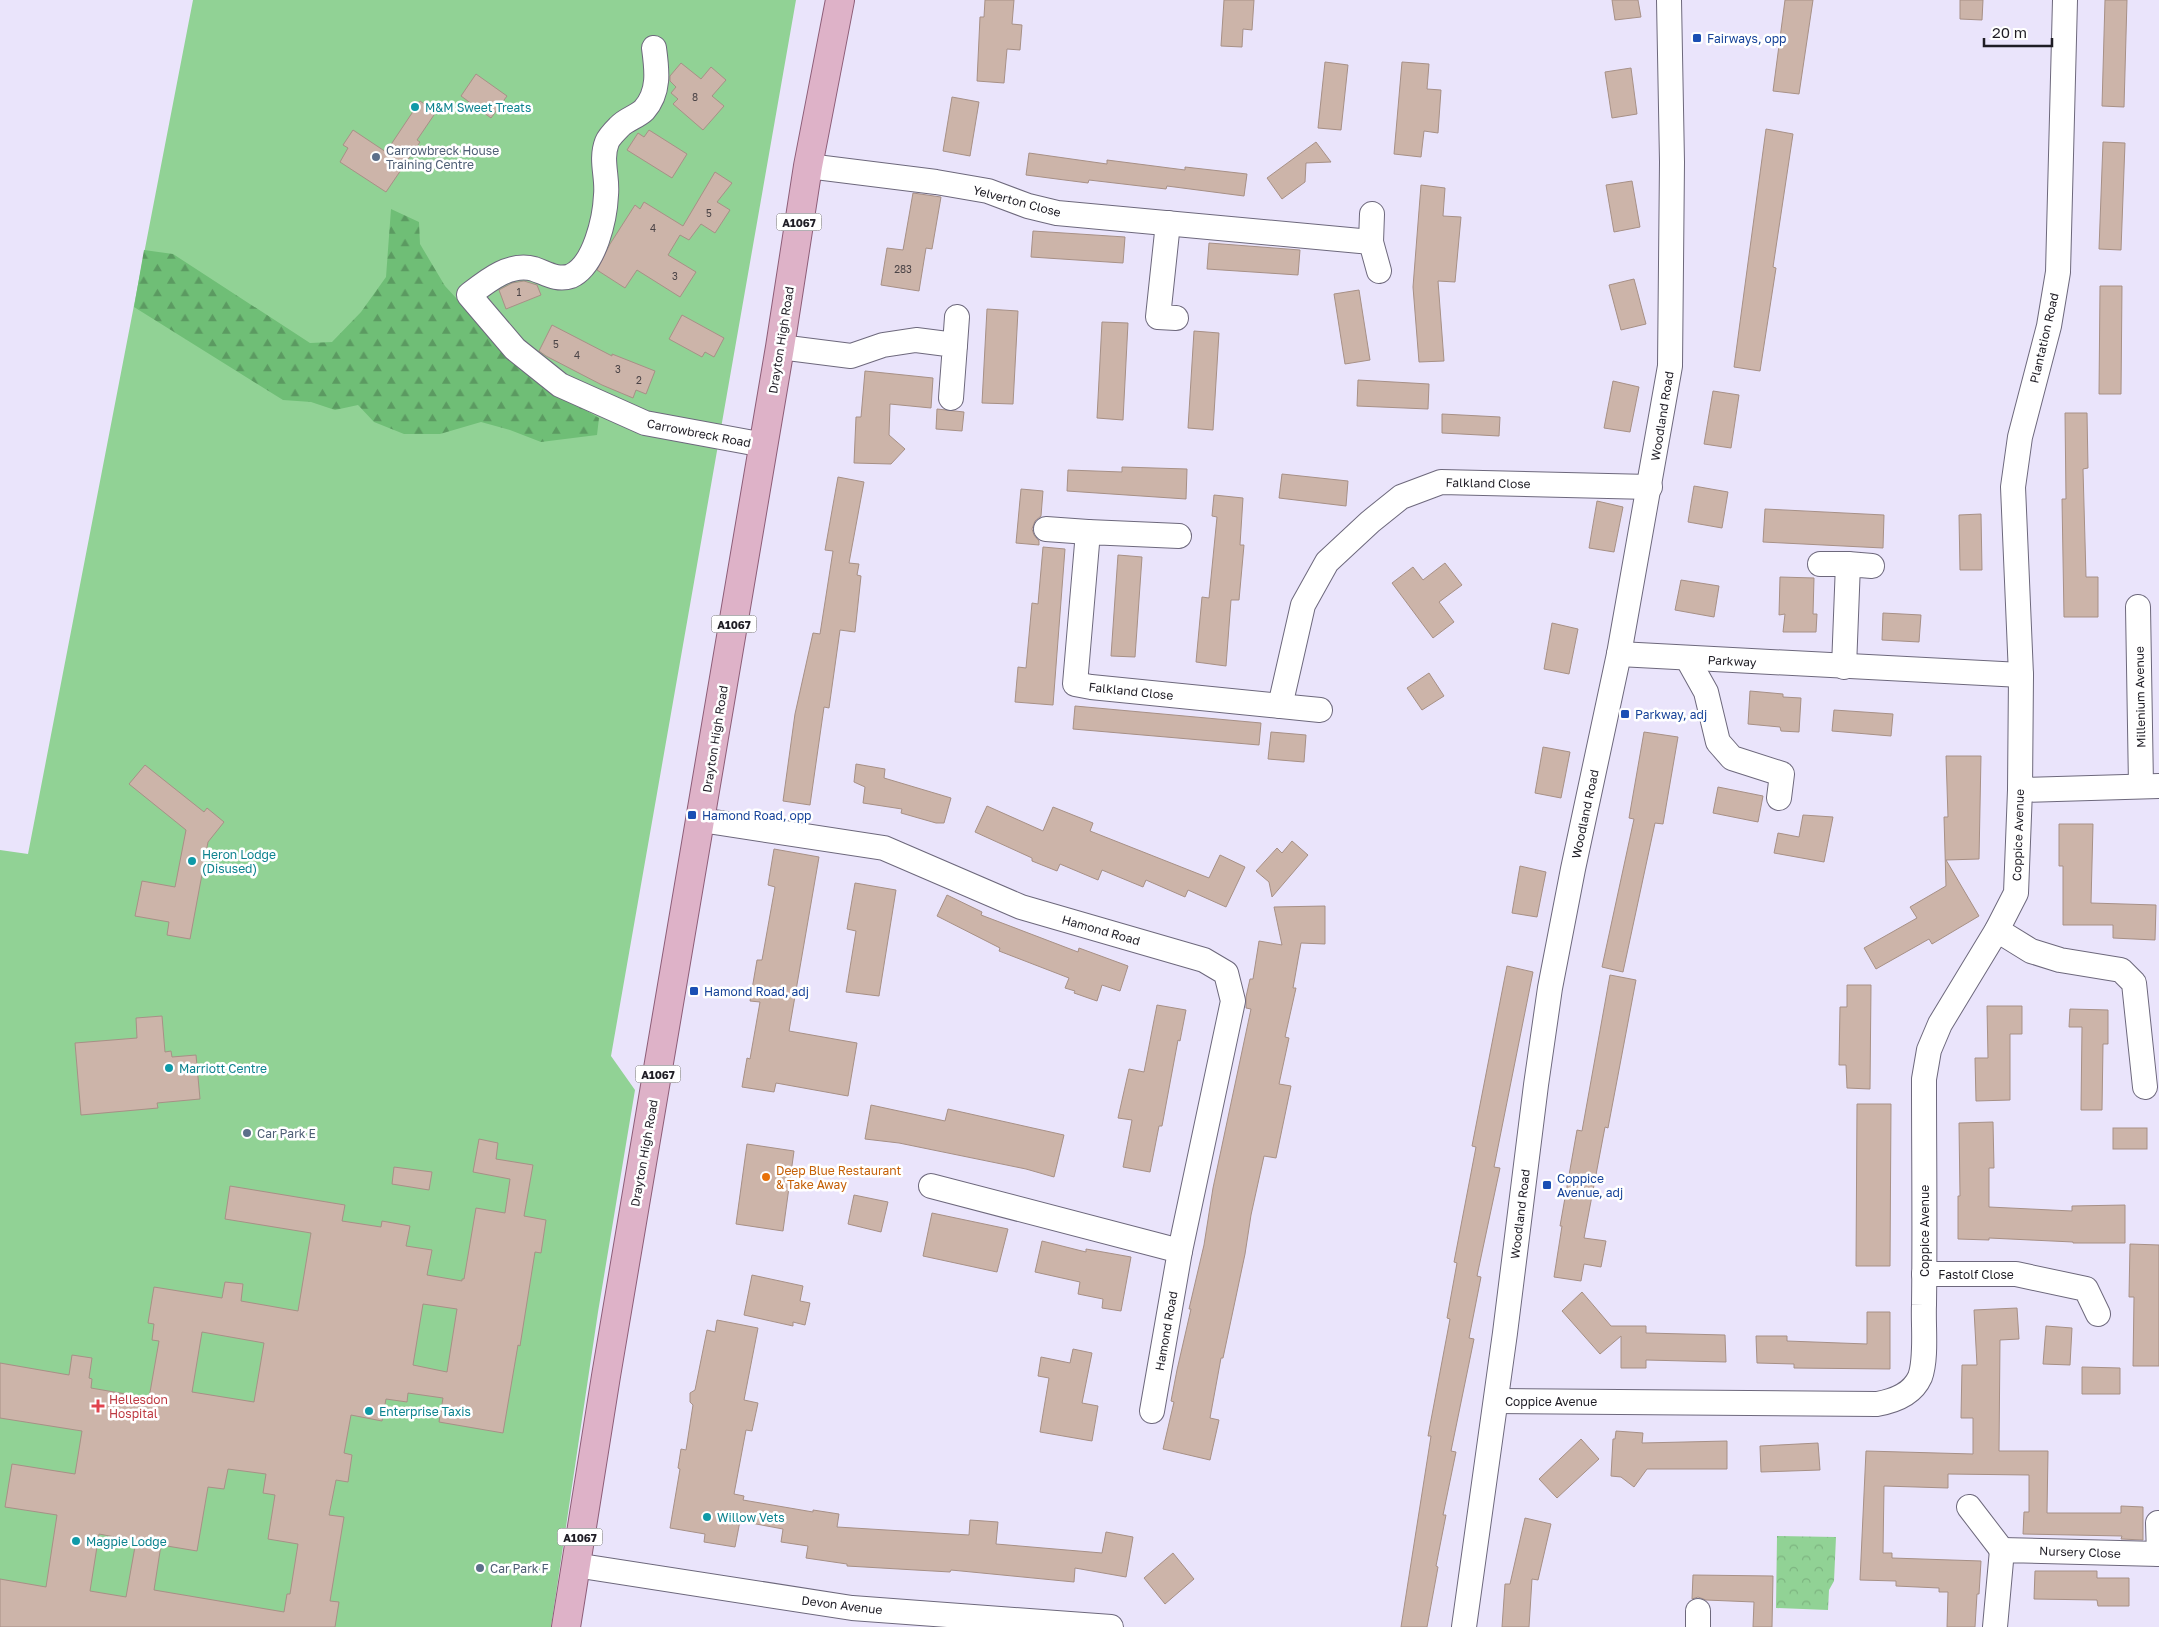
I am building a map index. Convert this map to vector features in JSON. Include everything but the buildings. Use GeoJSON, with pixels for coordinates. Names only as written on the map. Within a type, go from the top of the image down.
{"type":"FeatureCollection","features":[{"type":"Feature","properties":{"kind":"main road","name":"Drayton High Road"},"geometry":{"type":"LineString","coordinates":[[566,1627],[702,820],[808,166],[840,0]]}},
{"type":"Feature","properties":{"kind":"street","name":"Woodland Road"},"geometry":{"type":"LineString","coordinates":[[1464,1627],[1496,1401],[1550,988],[1573,869],[1619,654],[1670,366],[1672,162],[1669,0]]}},
{"type":"Feature","properties":{"kind":"street","name":"Plantation Road"},"geometry":{"type":"LineString","coordinates":[[2021,675],[2013,487],[2020,437],[2048,326],[2058,272],[2065,0]]}},
{"type":"Feature","properties":{"kind":"street","name":"Carrowbreck Road"},"geometry":{"type":"LineString","coordinates":[[654,48],[657,68],[656,91],[643,110],[624,122],[607,141],[603,165],[606,193],[599,239],[585,263],[571,276],[554,277],[533,268],[509,269],[489,280],[470,295],[516,348],[560,385],[645,423],[764,445]]}},
{"type":"Feature","properties":{"kind":"street","name":"Yelverton Close"},"geometry":{"type":"LineString","coordinates":[[808,166],[988,191],[1028,206],[1057,213],[1371,242]]}},
{"type":"Feature","properties":{"kind":"street"},"geometry":{"type":"LineString","coordinates":[[1372,214],[1371,242],[1379,271]]}},
{"type":"Feature","properties":{"kind":"street"},"geometry":{"type":"LineString","coordinates":[[1158,317],[1168,223]]}},
{"type":"Feature","properties":{"kind":"street"},"geometry":{"type":"LineString","coordinates":[[951,398],[957,316]]}},
{"type":"Feature","properties":{"kind":"street"},"geometry":{"type":"LineString","coordinates":[[780,347],[851,356],[883,345],[916,340],[955,346]]}},
{"type":"Feature","properties":{"kind":"street","name":"Falkland Close"},"geometry":{"type":"LineString","coordinates":[[1280,706],[1303,605],[1328,562],[1370,522],[1401,497],[1441,482],[1650,487]]}},
{"type":"Feature","properties":{"kind":"street"},"geometry":{"type":"LineString","coordinates":[[1046,529],[1179,536]]}},
{"type":"Feature","properties":{"kind":"street","name":"Falkland Close"},"geometry":{"type":"LineString","coordinates":[[1088,532],[1075,684],[1320,710]]}},
{"type":"Feature","properties":{"kind":"street"},"geometry":{"type":"LineString","coordinates":[[1820,564],[1872,566]]}},
{"type":"Feature","properties":{"kind":"street"},"geometry":{"type":"LineString","coordinates":[[1844,667],[1848,564]]}},
{"type":"Feature","properties":{"kind":"street","name":"Millenium Avenue"},"geometry":{"type":"LineString","coordinates":[[2020,790],[2150,786],[2138,607]]}},
{"type":"Feature","properties":{"kind":"street","name":"Parkway"},"geometry":{"type":"LineString","coordinates":[[1619,654],[2021,675]]}},
{"type":"Feature","properties":{"kind":"street"},"geometry":{"type":"LineString","coordinates":[[1687,658],[1706,692],[1718,742],[1732,758],[1782,774],[1778,798]]}},
{"type":"Feature","properties":{"kind":"street","name":"Coppice Avenue"},"geometry":{"type":"LineString","coordinates":[[1496,1401],[1877,1404],[1895,1401],[1908,1392],[1919,1378],[1923,1363],[1924,1079],[1929,1050],[1940,1024],[1997,930],[2016,893],[2020,790],[2021,675]]}},
{"type":"Feature","properties":{"kind":"street","name":"Hamond Road"},"geometry":{"type":"LineString","coordinates":[[702,820],[884,848],[1022,907],[1204,960],[1226,973],[1233,1001],[1180,1251],[1152,1411]]}},
{"type":"Feature","properties":{"kind":"street"},"geometry":{"type":"LineString","coordinates":[[1997,930],[2031,951],[2060,960],[2120,970],[2134,983],[2145,1087]]}},
{"type":"Feature","properties":{"kind":"street"},"geometry":{"type":"LineString","coordinates":[[931,1186],[1180,1251]]}},
{"type":"Feature","properties":{"kind":"street","name":"Fastolf Close"},"geometry":{"type":"LineString","coordinates":[[1924,1274],[1997,1272],[2090,1282],[2098,1314]]}},
{"type":"Feature","properties":{"kind":"street"},"geometry":{"type":"LineString","coordinates":[[1969,1507],[2002,1550],[1995,1627]]}},
{"type":"Feature","properties":{"kind":"street","name":"Nursery Close"},"geometry":{"type":"LineString","coordinates":[[2002,1550],[2159,1554],[2158,1523]]}},
{"type":"Feature","properties":{"kind":"street","name":"Devon Avenue"},"geometry":{"type":"LineString","coordinates":[[575,1565],[852,1608],[1111,1627]]}},
{"type":"Feature","properties":{"kind":"green space"},"geometry":{"type":"Polygon","coordinates":[[[193,0],[796,0],[611,1056],[635,1090],[598,1312],[551,1627],[0,1627],[0,850],[28,854],[193,0]]]}},
{"type":"Feature","properties":{"kind":"green space"},"geometry":{"type":"Polygon","coordinates":[[[391,209],[419,222],[420,244],[445,286],[491,336],[580,407],[599,418],[597,435],[541,442],[510,430],[481,422],[440,434],[404,434],[374,422],[358,405],[335,410],[311,402],[283,400],[134,307],[144,250],[173,254],[310,343],[332,342],[361,312],[386,277],[391,209]]]}},
{"type":"Feature","properties":{"kind":"green space"},"geometry":{"type":"Polygon","coordinates":[[[1777,1536],[1836,1537],[1834,1581],[1829,1590],[1828,1610],[1776,1608],[1777,1536]]]}},
{"type":"Feature","properties":{"kind":"place","name":"Fairways, opp"},"geometry":{"type":"Point","coordinates":[1697,38]}},
{"type":"Feature","properties":{"kind":"place","name":"M&M Sweet Treats"},"geometry":{"type":"Point","coordinates":[415,107]}},
{"type":"Feature","properties":{"kind":"place","name":"Carrowbreck House Training Centre"},"geometry":{"type":"Point","coordinates":[376,157]}},
{"type":"Feature","properties":{"kind":"place","name":"Parkway, adj"},"geometry":{"type":"Point","coordinates":[1625,714]}},
{"type":"Feature","properties":{"kind":"place","name":"Hamond Road, opp"},"geometry":{"type":"Point","coordinates":[692,815]}},
{"type":"Feature","properties":{"kind":"place","name":"Heron Lodge (Disused)"},"geometry":{"type":"Point","coordinates":[192,861]}},
{"type":"Feature","properties":{"kind":"place","name":"Hamond Road, adj"},"geometry":{"type":"Point","coordinates":[694,991]}},
{"type":"Feature","properties":{"kind":"place","name":"Marriott Centre"},"geometry":{"type":"Point","coordinates":[169,1068]}},
{"type":"Feature","properties":{"kind":"place","name":"Car Park E"},"geometry":{"type":"Point","coordinates":[247,1133]}},
{"type":"Feature","properties":{"kind":"place","name":"Deep Blue Restaurant & Take Away"},"geometry":{"type":"Point","coordinates":[766,1177]}},
{"type":"Feature","properties":{"kind":"place","name":"Coppice Avenue, adj"},"geometry":{"type":"Point","coordinates":[1547,1185]}},
{"type":"Feature","properties":{"kind":"place","name":"Hellesdon Hospital"},"geometry":{"type":"Point","coordinates":[98,1406]}},
{"type":"Feature","properties":{"kind":"place","name":"Enterprise Taxis"},"geometry":{"type":"Point","coordinates":[369,1411]}},
{"type":"Feature","properties":{"kind":"place","name":"Willow Vets"},"geometry":{"type":"Point","coordinates":[707,1517]}},
{"type":"Feature","properties":{"kind":"place","name":"Magpie Lodge"},"geometry":{"type":"Point","coordinates":[76,1541]}},
{"type":"Feature","properties":{"kind":"place","name":"Car Park F"},"geometry":{"type":"Point","coordinates":[480,1568]}}]}
